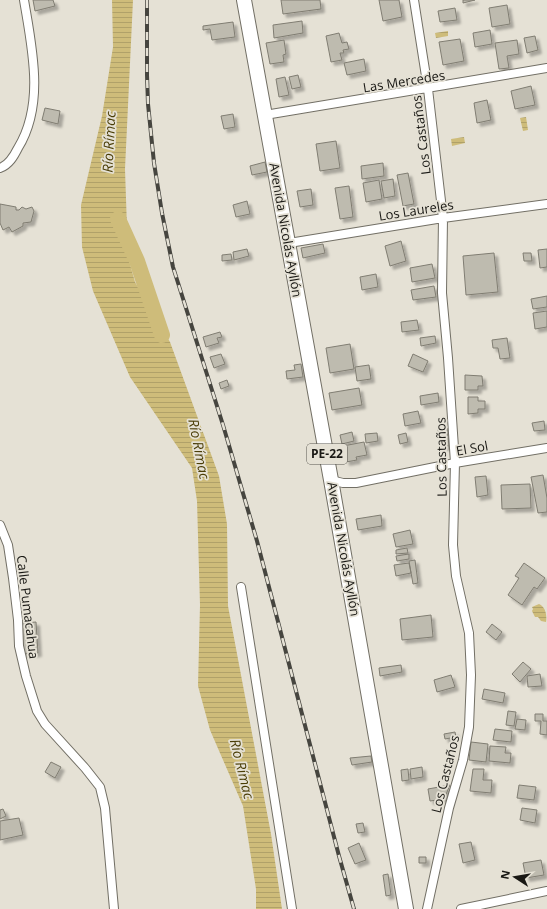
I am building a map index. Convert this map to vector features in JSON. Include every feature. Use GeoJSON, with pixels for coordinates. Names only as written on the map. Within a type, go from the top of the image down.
{"type":"FeatureCollection","features":[{"type":"Feature","properties":{"kind":"highway","name":"Avenida Nicolás Ayllón"},"geometry":{"type":"LineString","coordinates":[[244,0],[332,480],[406,909]]}},
{"type":"Feature","properties":{"kind":"street"},"geometry":{"type":"LineString","coordinates":[[0,168],[12,158],[23,141],[31,111],[34,91],[33,60],[24,0]]}},
{"type":"Feature","properties":{"kind":"street","name":"Los Castaños"},"geometry":{"type":"LineString","coordinates":[[414,0],[428,89],[443,218],[442,293],[455,463],[453,544],[456,576],[469,633],[471,675],[469,727],[463,760],[449,808],[427,909]]}},
{"type":"Feature","properties":{"kind":"street","name":"Las Mercedes"},"geometry":{"type":"LineString","coordinates":[[266,115],[547,68]]}},
{"type":"Feature","properties":{"kind":"street","name":"Los Laureles"},"geometry":{"type":"LineString","coordinates":[[288,243],[443,218],[547,204]]}},
{"type":"Feature","properties":{"kind":"street","name":"El Sol"},"geometry":{"type":"LineString","coordinates":[[332,480],[343,483],[356,483],[455,463],[547,448]]}},
{"type":"Feature","properties":{"kind":"street","name":"Calle Pumacahua"},"geometry":{"type":"LineString","coordinates":[[0,525],[8,545],[13,578],[18,620],[18,646],[37,711],[45,724],[100,787],[105,808],[114,909]]}},
{"type":"Feature","properties":{"kind":"street"},"geometry":{"type":"LineString","coordinates":[[241,586],[292,909]]}},
{"type":"Feature","properties":{"kind":"street"},"geometry":{"type":"LineString","coordinates":[[461,909],[547,891]]}},
{"type":"Feature","properties":{"kind":"water"},"geometry":{"type":"Polygon","coordinates":[[[112,0],[133,0],[125,169],[128,257],[135,282],[170,342],[219,476],[227,524],[228,606],[271,834],[282,909],[256,909],[256,889],[243,806],[210,730],[198,686],[200,605],[197,501],[192,468],[130,377],[93,291],[82,247],[81,205],[102,116],[113,47],[112,0]]]}},
{"type":"Feature","properties":{"kind":"water"},"geometry":{"type":"Polygon","coordinates":[[[448,31],[448,36],[436,38],[435,33],[448,31]]]}},
{"type":"Feature","properties":{"kind":"water"},"geometry":{"type":"Polygon","coordinates":[[[526,117],[528,130],[523,131],[520,118],[526,117]]]}},
{"type":"Feature","properties":{"kind":"water"},"geometry":{"type":"Polygon","coordinates":[[[464,137],[465,143],[452,146],[451,139],[464,137]]]}},
{"type":"Feature","properties":{"kind":"water"},"geometry":{"type":"Polygon","coordinates":[[[539,604],[545,609],[546,622],[541,621],[538,617],[535,617],[532,611],[532,607],[539,604]]]}},
{"type":"Feature","properties":{"kind":"building"},"geometry":{"type":"Polygon","coordinates":[[[33,0],[53,0],[55,6],[35,11],[33,0]]]}},
{"type":"Feature","properties":{"kind":"building"},"geometry":{"type":"Polygon","coordinates":[[[281,0],[320,0],[321,9],[283,14],[281,0]]]}},
{"type":"Feature","properties":{"kind":"building"},"geometry":{"type":"Polygon","coordinates":[[[379,0],[399,0],[402,17],[383,21],[379,0]]]}},
{"type":"Feature","properties":{"kind":"building"},"geometry":{"type":"Polygon","coordinates":[[[463,0],[475,0],[463,3],[463,0]]]}},
{"type":"Feature","properties":{"kind":"building"},"geometry":{"type":"Polygon","coordinates":[[[507,5],[510,24],[492,27],[489,8],[507,5]]]}},
{"type":"Feature","properties":{"kind":"building"},"geometry":{"type":"Polygon","coordinates":[[[455,8],[457,20],[440,22],[438,11],[455,8]]]}},
{"type":"Feature","properties":{"kind":"building"},"geometry":{"type":"Polygon","coordinates":[[[302,21],[303,33],[274,38],[273,25],[302,21]]]}},
{"type":"Feature","properties":{"kind":"building"},"geometry":{"type":"Polygon","coordinates":[[[233,22],[235,37],[212,40],[210,29],[203,30],[203,26],[233,22]]]}},
{"type":"Feature","properties":{"kind":"building"},"geometry":{"type":"Polygon","coordinates":[[[490,30],[492,44],[475,47],[473,33],[490,30]]]}},
{"type":"Feature","properties":{"kind":"building"},"geometry":{"type":"Polygon","coordinates":[[[339,33],[342,43],[347,42],[349,49],[343,50],[344,53],[340,53],[342,60],[331,62],[326,36],[339,33]]]}},
{"type":"Feature","properties":{"kind":"building"},"geometry":{"type":"Polygon","coordinates":[[[535,36],[538,50],[527,53],[524,38],[535,36]]]}},
{"type":"Feature","properties":{"kind":"building"},"geometry":{"type":"Polygon","coordinates":[[[460,39],[464,61],[443,65],[439,42],[460,39]]]}},
{"type":"Feature","properties":{"kind":"building"},"geometry":{"type":"Polygon","coordinates":[[[284,40],[286,54],[283,55],[284,62],[270,64],[266,43],[284,40]]]}},
{"type":"Feature","properties":{"kind":"building"},"geometry":{"type":"Polygon","coordinates":[[[517,40],[519,54],[507,56],[509,68],[499,69],[495,43],[517,40]]]}},
{"type":"Feature","properties":{"kind":"building"},"geometry":{"type":"Polygon","coordinates":[[[364,59],[366,71],[347,75],[344,63],[364,59]]]}},
{"type":"Feature","properties":{"kind":"building"},"geometry":{"type":"Polygon","coordinates":[[[298,75],[301,87],[292,89],[289,77],[298,75]]]}},
{"type":"Feature","properties":{"kind":"building"},"geometry":{"type":"Polygon","coordinates":[[[285,77],[289,95],[279,97],[276,79],[285,77]]]}},
{"type":"Feature","properties":{"kind":"building"},"geometry":{"type":"Polygon","coordinates":[[[531,86],[535,105],[515,109],[511,91],[531,86]]]}},
{"type":"Feature","properties":{"kind":"building"},"geometry":{"type":"Polygon","coordinates":[[[487,100],[491,120],[477,123],[474,103],[487,100]]]}},
{"type":"Feature","properties":{"kind":"building"},"geometry":{"type":"Polygon","coordinates":[[[45,108],[60,111],[58,124],[42,120],[45,108]]]}},
{"type":"Feature","properties":{"kind":"building"},"geometry":{"type":"Polygon","coordinates":[[[233,114],[235,127],[224,129],[221,116],[233,114]]]}},
{"type":"Feature","properties":{"kind":"building"},"geometry":{"type":"Polygon","coordinates":[[[336,141],[340,168],[320,171],[316,144],[336,141]]]}},
{"type":"Feature","properties":{"kind":"building"},"geometry":{"type":"Polygon","coordinates":[[[265,162],[267,172],[252,175],[250,166],[265,162]]]}},
{"type":"Feature","properties":{"kind":"building"},"geometry":{"type":"Polygon","coordinates":[[[383,163],[384,176],[362,179],[361,166],[383,163]]]}},
{"type":"Feature","properties":{"kind":"building"},"geometry":{"type":"Polygon","coordinates":[[[408,173],[414,204],[403,206],[397,175],[408,173]]]}},
{"type":"Feature","properties":{"kind":"building"},"geometry":{"type":"Polygon","coordinates":[[[393,179],[395,196],[384,198],[381,181],[393,179]]]}},
{"type":"Feature","properties":{"kind":"building"},"geometry":{"type":"Polygon","coordinates":[[[379,180],[382,199],[366,202],[363,183],[379,180]]]}},
{"type":"Feature","properties":{"kind":"building"},"geometry":{"type":"Polygon","coordinates":[[[349,186],[353,217],[340,219],[335,188],[349,186]]]}},
{"type":"Feature","properties":{"kind":"building"},"geometry":{"type":"Polygon","coordinates":[[[311,189],[313,205],[300,207],[297,191],[311,189]]]}},
{"type":"Feature","properties":{"kind":"building"},"geometry":{"type":"Polygon","coordinates":[[[247,201],[250,214],[236,217],[233,205],[247,201]]]}},
{"type":"Feature","properties":{"kind":"building"},"geometry":{"type":"Polygon","coordinates":[[[0,204],[16,207],[16,210],[19,210],[22,207],[26,209],[32,207],[34,211],[31,222],[23,223],[23,226],[12,232],[9,227],[3,230],[0,223],[0,204]]]}},
{"type":"Feature","properties":{"kind":"building"},"geometry":{"type":"Polygon","coordinates":[[[401,241],[406,261],[390,266],[385,246],[401,241]]]}},
{"type":"Feature","properties":{"kind":"building"},"geometry":{"type":"Polygon","coordinates":[[[323,244],[325,253],[303,258],[301,248],[323,244]]]}},
{"type":"Feature","properties":{"kind":"building"},"geometry":{"type":"Polygon","coordinates":[[[247,249],[249,256],[234,260],[233,252],[247,249]]]}},
{"type":"Feature","properties":{"kind":"building"},"geometry":{"type":"Polygon","coordinates":[[[547,249],[547,267],[540,268],[538,250],[547,249]]]}},
{"type":"Feature","properties":{"kind":"building"},"geometry":{"type":"Polygon","coordinates":[[[494,253],[498,292],[466,295],[463,256],[494,253]]]}},
{"type":"Feature","properties":{"kind":"building"},"geometry":{"type":"Polygon","coordinates":[[[523,253],[531,253],[532,261],[524,261],[523,253]]]}},
{"type":"Feature","properties":{"kind":"building"},"geometry":{"type":"Polygon","coordinates":[[[231,254],[232,260],[222,261],[222,255],[231,254]]]}},
{"type":"Feature","properties":{"kind":"building"},"geometry":{"type":"Polygon","coordinates":[[[432,264],[435,278],[412,282],[410,268],[432,264]]]}},
{"type":"Feature","properties":{"kind":"building"},"geometry":{"type":"Polygon","coordinates":[[[376,274],[378,287],[362,290],[360,277],[376,274]]]}},
{"type":"Feature","properties":{"kind":"building"},"geometry":{"type":"Polygon","coordinates":[[[434,286],[436,297],[413,300],[411,290],[434,286]]]}},
{"type":"Feature","properties":{"kind":"building"},"geometry":{"type":"Polygon","coordinates":[[[547,296],[547,307],[533,309],[531,299],[547,296]]]}},
{"type":"Feature","properties":{"kind":"building"},"geometry":{"type":"Polygon","coordinates":[[[547,311],[547,327],[535,329],[533,313],[547,311]]]}},
{"type":"Feature","properties":{"kind":"building"},"geometry":{"type":"Polygon","coordinates":[[[417,320],[419,330],[402,332],[401,322],[417,320]]]}},
{"type":"Feature","properties":{"kind":"building"},"geometry":{"type":"Polygon","coordinates":[[[220,332],[222,337],[217,338],[219,343],[206,347],[203,337],[220,332]]]}},
{"type":"Feature","properties":{"kind":"building"},"geometry":{"type":"Polygon","coordinates":[[[435,336],[436,343],[421,346],[420,338],[435,336]]]}},
{"type":"Feature","properties":{"kind":"building"},"geometry":{"type":"Polygon","coordinates":[[[507,338],[510,358],[500,359],[498,348],[493,348],[492,340],[507,338]]]}},
{"type":"Feature","properties":{"kind":"building"},"geometry":{"type":"Polygon","coordinates":[[[350,344],[354,369],[330,373],[326,348],[350,344]]]}},
{"type":"Feature","properties":{"kind":"building"},"geometry":{"type":"Polygon","coordinates":[[[221,354],[225,364],[214,368],[210,357],[221,354]]]}},
{"type":"Feature","properties":{"kind":"building"},"geometry":{"type":"Polygon","coordinates":[[[413,354],[428,361],[423,372],[408,366],[413,354]]]}},
{"type":"Feature","properties":{"kind":"building"},"geometry":{"type":"Polygon","coordinates":[[[301,364],[303,377],[287,379],[286,371],[295,370],[294,365],[301,364]]]}},
{"type":"Feature","properties":{"kind":"building"},"geometry":{"type":"Polygon","coordinates":[[[369,365],[371,379],[357,381],[355,367],[369,365]]]}},
{"type":"Feature","properties":{"kind":"building"},"geometry":{"type":"Polygon","coordinates":[[[465,375],[482,376],[483,386],[478,386],[478,390],[465,390],[465,375]]]}},
{"type":"Feature","properties":{"kind":"building"},"geometry":{"type":"Polygon","coordinates":[[[227,380],[229,386],[221,389],[219,383],[227,380]]]}},
{"type":"Feature","properties":{"kind":"building"},"geometry":{"type":"Polygon","coordinates":[[[359,388],[362,405],[332,410],[329,393],[359,388]]]}},
{"type":"Feature","properties":{"kind":"building"},"geometry":{"type":"Polygon","coordinates":[[[438,393],[439,402],[421,405],[420,396],[438,393]]]}},
{"type":"Feature","properties":{"kind":"building"},"geometry":{"type":"Polygon","coordinates":[[[468,397],[478,397],[478,401],[485,401],[485,409],[478,409],[478,413],[468,414],[468,397]]]}},
{"type":"Feature","properties":{"kind":"building"},"geometry":{"type":"Polygon","coordinates":[[[418,411],[421,423],[405,426],[403,414],[418,411]]]}},
{"type":"Feature","properties":{"kind":"building"},"geometry":{"type":"Polygon","coordinates":[[[544,421],[545,430],[534,431],[532,423],[544,421]]]}},
{"type":"Feature","properties":{"kind":"building"},"geometry":{"type":"Polygon","coordinates":[[[447,428],[449,446],[440,447],[438,429],[447,428]]]}},
{"type":"Feature","properties":{"kind":"building"},"geometry":{"type":"Polygon","coordinates":[[[352,432],[354,441],[342,444],[340,435],[352,432]]]}},
{"type":"Feature","properties":{"kind":"building"},"geometry":{"type":"Polygon","coordinates":[[[377,433],[378,441],[366,443],[365,434],[377,433]]]}},
{"type":"Feature","properties":{"kind":"building"},"geometry":{"type":"Polygon","coordinates":[[[406,433],[408,442],[400,444],[398,435],[406,433]]]}},
{"type":"Feature","properties":{"kind":"building"},"geometry":{"type":"Polygon","coordinates":[[[364,442],[367,455],[356,457],[357,460],[346,462],[343,446],[364,442]]]}},
{"type":"Feature","properties":{"kind":"building"},"geometry":{"type":"Polygon","coordinates":[[[543,475],[547,498],[547,512],[538,513],[531,477],[543,475]]]}},
{"type":"Feature","properties":{"kind":"building"},"geometry":{"type":"Polygon","coordinates":[[[486,476],[488,495],[477,497],[475,477],[486,476]]]}},
{"type":"Feature","properties":{"kind":"building"},"geometry":{"type":"Polygon","coordinates":[[[530,484],[531,508],[502,509],[501,485],[530,484]]]}},
{"type":"Feature","properties":{"kind":"building"},"geometry":{"type":"Polygon","coordinates":[[[381,515],[382,526],[358,530],[356,519],[381,515]]]}},
{"type":"Feature","properties":{"kind":"building"},"geometry":{"type":"Polygon","coordinates":[[[410,530],[413,544],[396,547],[393,534],[410,530]]]}},
{"type":"Feature","properties":{"kind":"building"},"geometry":{"type":"Polygon","coordinates":[[[407,548],[408,553],[396,554],[396,550],[407,548]]]}},
{"type":"Feature","properties":{"kind":"building"},"geometry":{"type":"Polygon","coordinates":[[[409,554],[409,559],[397,561],[396,556],[409,554]]]}},
{"type":"Feature","properties":{"kind":"building"},"geometry":{"type":"Polygon","coordinates":[[[415,560],[418,583],[413,584],[409,561],[415,560]]]}},
{"type":"Feature","properties":{"kind":"building"},"geometry":{"type":"Polygon","coordinates":[[[409,563],[411,573],[396,576],[394,565],[409,563]]]}},
{"type":"Feature","properties":{"kind":"building"},"geometry":{"type":"Polygon","coordinates":[[[524,563],[545,578],[537,589],[534,587],[522,605],[508,595],[519,578],[515,576],[524,563]]]}},
{"type":"Feature","properties":{"kind":"building"},"geometry":{"type":"Polygon","coordinates":[[[431,615],[433,637],[402,640],[400,619],[431,615]]]}},
{"type":"Feature","properties":{"kind":"building"},"geometry":{"type":"Polygon","coordinates":[[[36,622],[38,653],[23,654],[22,623],[36,622]]]}},
{"type":"Feature","properties":{"kind":"building"},"geometry":{"type":"Polygon","coordinates":[[[492,624],[502,632],[496,640],[486,632],[492,624]]]}},
{"type":"Feature","properties":{"kind":"building"},"geometry":{"type":"Polygon","coordinates":[[[523,662],[531,669],[520,682],[512,674],[523,662]]]}},
{"type":"Feature","properties":{"kind":"building"},"geometry":{"type":"Polygon","coordinates":[[[401,665],[402,672],[380,676],[379,668],[401,665]]]}},
{"type":"Feature","properties":{"kind":"building"},"geometry":{"type":"Polygon","coordinates":[[[540,674],[542,686],[528,687],[527,676],[540,674]]]}},
{"type":"Feature","properties":{"kind":"building"},"geometry":{"type":"Polygon","coordinates":[[[451,675],[455,687],[437,692],[434,680],[451,675]]]}},
{"type":"Feature","properties":{"kind":"building"},"geometry":{"type":"Polygon","coordinates":[[[484,689],[505,693],[503,703],[482,699],[484,689]]]}},
{"type":"Feature","properties":{"kind":"building"},"geometry":{"type":"Polygon","coordinates":[[[508,711],[516,712],[514,726],[506,725],[508,711]]]}},
{"type":"Feature","properties":{"kind":"building"},"geometry":{"type":"Polygon","coordinates":[[[535,714],[543,714],[543,721],[547,721],[547,735],[540,734],[541,721],[535,721],[535,714]]]}},
{"type":"Feature","properties":{"kind":"building"},"geometry":{"type":"Polygon","coordinates":[[[517,719],[526,720],[525,730],[515,729],[517,719]]]}},
{"type":"Feature","properties":{"kind":"building"},"geometry":{"type":"Polygon","coordinates":[[[495,729],[512,731],[511,742],[493,740],[495,729]]]}},
{"type":"Feature","properties":{"kind":"building"},"geometry":{"type":"Polygon","coordinates":[[[455,732],[456,737],[445,739],[444,734],[455,732]]]}},
{"type":"Feature","properties":{"kind":"building"},"geometry":{"type":"Polygon","coordinates":[[[471,742],[488,744],[486,762],[469,760],[471,742]]]}},
{"type":"Feature","properties":{"kind":"building"},"geometry":{"type":"Polygon","coordinates":[[[490,746],[506,747],[505,753],[511,753],[510,763],[489,761],[490,746]]]}},
{"type":"Feature","properties":{"kind":"building"},"geometry":{"type":"Polygon","coordinates":[[[371,756],[372,762],[352,765],[350,758],[371,756]]]}},
{"type":"Feature","properties":{"kind":"building"},"geometry":{"type":"Polygon","coordinates":[[[51,762],[61,767],[55,778],[45,772],[51,762]]]}},
{"type":"Feature","properties":{"kind":"building"},"geometry":{"type":"Polygon","coordinates":[[[422,767],[423,777],[411,779],[410,769],[422,767]]]}},
{"type":"Feature","properties":{"kind":"building"},"geometry":{"type":"Polygon","coordinates":[[[408,769],[409,780],[402,781],[401,770],[408,769]]]}},
{"type":"Feature","properties":{"kind":"building"},"geometry":{"type":"Polygon","coordinates":[[[473,769],[484,769],[483,780],[492,780],[491,793],[470,791],[473,769]]]}},
{"type":"Feature","properties":{"kind":"building"},"geometry":{"type":"Polygon","coordinates":[[[450,785],[444,799],[430,801],[428,789],[450,785]]]}},
{"type":"Feature","properties":{"kind":"building"},"geometry":{"type":"Polygon","coordinates":[[[519,785],[536,787],[534,800],[517,798],[519,785]]]}},
{"type":"Feature","properties":{"kind":"building"},"geometry":{"type":"Polygon","coordinates":[[[522,808],[537,810],[535,823],[520,820],[522,808]]]}},
{"type":"Feature","properties":{"kind":"building"},"geometry":{"type":"Polygon","coordinates":[[[3,809],[6,816],[0,819],[0,810],[3,809]]]}},
{"type":"Feature","properties":{"kind":"building"},"geometry":{"type":"Polygon","coordinates":[[[19,818],[23,835],[0,840],[0,821],[19,818]]]}},
{"type":"Feature","properties":{"kind":"building"},"geometry":{"type":"Polygon","coordinates":[[[363,823],[365,832],[358,833],[356,824],[363,823]]]}},
{"type":"Feature","properties":{"kind":"building"},"geometry":{"type":"Polygon","coordinates":[[[471,842],[475,860],[463,863],[459,844],[471,842]]]}},
{"type":"Feature","properties":{"kind":"building"},"geometry":{"type":"Polygon","coordinates":[[[359,843],[366,860],[355,864],[348,848],[359,843]]]}},
{"type":"Feature","properties":{"kind":"building"},"geometry":{"type":"Polygon","coordinates":[[[419,857],[426,857],[426,863],[419,863],[419,857]]]}},
{"type":"Feature","properties":{"kind":"building"},"geometry":{"type":"Polygon","coordinates":[[[541,860],[544,875],[526,878],[523,863],[541,860]]]}},
{"type":"Feature","properties":{"kind":"building"},"geometry":{"type":"Polygon","coordinates":[[[388,874],[391,895],[386,896],[383,875],[388,874]]]}},
{"type":"Feature","properties":{"kind":"waterway","name":"Río Rímac"},"geometry":{"type":"LineString","coordinates":[[118,219],[137,261],[162,335]]}},
{"type":"Feature","properties":{"kind":"railway"},"geometry":{"type":"LineString","coordinates":[[147,0],[148,104],[154,163],[173,267],[223,425],[257,541],[354,909]]}}]}
